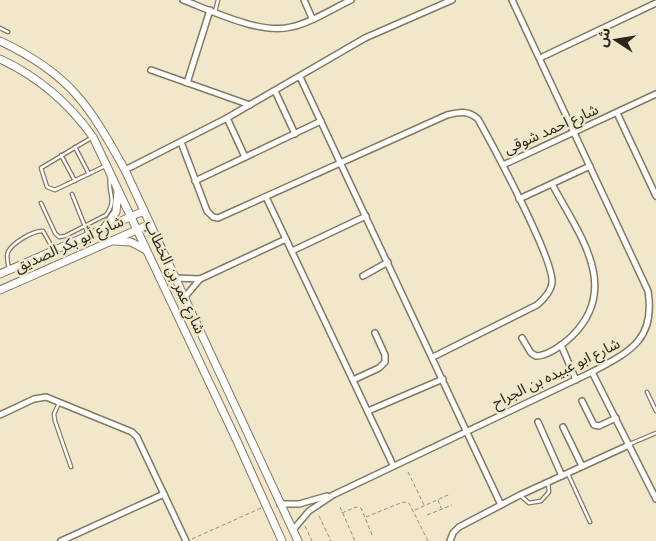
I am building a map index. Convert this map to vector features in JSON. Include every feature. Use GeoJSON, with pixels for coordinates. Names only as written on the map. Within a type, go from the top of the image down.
{"type":"FeatureCollection","features":[{"type":"Feature","properties":{"kind":"street"},"geometry":{"type":"LineString","coordinates":[[183,0],[271,29],[297,26],[351,0]]}},
{"type":"Feature","properties":{"kind":"street"},"geometry":{"type":"LineString","coordinates":[[304,0],[312,18]]}},
{"type":"Feature","properties":{"kind":"street"},"geometry":{"type":"LineString","coordinates":[[126,170],[250,106],[365,38],[452,0]]}},
{"type":"Feature","properties":{"kind":"street","name":"شارع ابو عبيده بن الجراح"},"geometry":{"type":"LineString","coordinates":[[293,530],[302,518],[333,495],[592,372],[637,345],[648,327],[651,304],[648,291],[512,0]]}},
{"type":"Feature","properties":{"kind":"street"},"geometry":{"type":"LineString","coordinates":[[540,58],[656,3]]}},
{"type":"Feature","properties":{"kind":"street"},"geometry":{"type":"LineString","coordinates":[[187,83],[213,11]]}},
{"type":"Feature","properties":{"kind":"street","name":"شارع عمر بن الخطاب"},"geometry":{"type":"LineString","coordinates":[[0,41],[36,59],[73,91],[95,116],[126,170],[298,541]]}},
{"type":"Feature","properties":{"kind":"street","name":"شارع عمر بن الخطاب"},"geometry":{"type":"LineString","coordinates":[[0,59],[26,72],[57,95],[93,137],[238,441],[282,541]]}},
{"type":"Feature","properties":{"kind":"street"},"geometry":{"type":"LineString","coordinates":[[151,70],[250,106]]}},
{"type":"Feature","properties":{"kind":"street"},"geometry":{"type":"LineString","coordinates":[[300,77],[501,505]]}},
{"type":"Feature","properties":{"kind":"street"},"geometry":{"type":"LineString","coordinates":[[276,91],[295,134]]}},
{"type":"Feature","properties":{"kind":"street","name":"شارع احمد شوقى"},"geometry":{"type":"LineString","coordinates":[[195,181],[208,213],[215,218],[221,218],[459,112],[473,114],[478,119],[503,165],[656,94]]}},
{"type":"Feature","properties":{"kind":"street"},"geometry":{"type":"LineString","coordinates":[[617,113],[656,196]]}},
{"type":"Feature","properties":{"kind":"street"},"geometry":{"type":"LineString","coordinates":[[227,118],[245,157]]}},
{"type":"Feature","properties":{"kind":"street"},"geometry":{"type":"LineString","coordinates":[[181,142],[195,181],[321,121]]}},
{"type":"Feature","properties":{"kind":"street"},"geometry":{"type":"LineString","coordinates":[[433,357],[537,305],[550,290],[551,273],[503,165]]}},
{"type":"Feature","properties":{"kind":"street"},"geometry":{"type":"LineString","coordinates":[[519,199],[590,166]]}},
{"type":"Feature","properties":{"kind":"street"},"geometry":{"type":"LineString","coordinates":[[522,338],[531,353],[536,356],[561,345],[576,332],[591,309],[596,294],[596,280],[590,258],[552,184]]}},
{"type":"Feature","properties":{"kind":"street"},"geometry":{"type":"LineString","coordinates":[[104,228],[116,212],[118,188]]}},
{"type":"Feature","properties":{"kind":"street"},"geometry":{"type":"LineString","coordinates":[[266,197],[393,465]]}},
{"type":"Feature","properties":{"kind":"street","name":"شارع أبو بكر الصديق"},"geometry":{"type":"LineString","coordinates":[[0,274],[144,211]]}},
{"type":"Feature","properties":{"kind":"street"},"geometry":{"type":"LineString","coordinates":[[292,251],[366,216]]}},
{"type":"Feature","properties":{"kind":"street","name":"شارع أبو بكر الصديق"},"geometry":{"type":"LineString","coordinates":[[0,290],[150,224]]}},
{"type":"Feature","properties":{"kind":"street"},"geometry":{"type":"LineString","coordinates":[[184,298],[200,279],[286,239]]}},
{"type":"Feature","properties":{"kind":"street"},"geometry":{"type":"LineString","coordinates":[[111,242],[131,242],[149,253]]}},
{"type":"Feature","properties":{"kind":"street"},"geometry":{"type":"LineString","coordinates":[[363,276],[388,262]]}},
{"type":"Feature","properties":{"kind":"street"},"geometry":{"type":"LineString","coordinates":[[175,278],[200,279]]}},
{"type":"Feature","properties":{"kind":"street"},"geometry":{"type":"LineString","coordinates":[[354,380],[379,368],[384,362],[385,355],[375,333]]}},
{"type":"Feature","properties":{"kind":"street"},"geometry":{"type":"LineString","coordinates":[[561,345],[576,380]]}},
{"type":"Feature","properties":{"kind":"street"},"geometry":{"type":"LineString","coordinates":[[592,372],[656,499]]}},
{"type":"Feature","properties":{"kind":"street"},"geometry":{"type":"LineString","coordinates":[[368,412],[443,379]]}},
{"type":"Feature","properties":{"kind":"street"},"geometry":{"type":"LineString","coordinates":[[0,415],[40,397],[60,401],[132,432],[137,437],[186,541]]}},
{"type":"Feature","properties":{"kind":"street"},"geometry":{"type":"LineString","coordinates":[[582,401],[594,426],[599,426],[616,418]]}},
{"type":"Feature","properties":{"kind":"street"},"geometry":{"type":"LineString","coordinates":[[230,426],[238,426],[242,420]]}},
{"type":"Feature","properties":{"kind":"street"},"geometry":{"type":"LineString","coordinates":[[538,422],[562,476]]}},
{"type":"Feature","properties":{"kind":"street"},"geometry":{"type":"LineString","coordinates":[[563,427],[582,466]]}},
{"type":"Feature","properties":{"kind":"street"},"geometry":{"type":"LineString","coordinates":[[238,441],[241,435],[248,435]]}},
{"type":"Feature","properties":{"kind":"street"},"geometry":{"type":"LineString","coordinates":[[450,541],[453,533],[459,527],[520,495],[629,445]]}},
{"type":"Feature","properties":{"kind":"street"},"geometry":{"type":"LineString","coordinates":[[61,541],[164,494]]}},
{"type":"Feature","properties":{"kind":"street","name":"شارع ابو عبيده بن الجراح"},"geometry":{"type":"LineString","coordinates":[[280,504],[299,504],[333,495]]}},
{"type":"Feature","properties":{"kind":"lane"},"geometry":{"type":"LineString","coordinates":[[213,11],[218,0]]}},
{"type":"Feature","properties":{"kind":"lane"},"geometry":{"type":"LineString","coordinates":[[0,28],[8,32]]}},
{"type":"Feature","properties":{"kind":"lane"},"geometry":{"type":"LineString","coordinates":[[93,137],[41,168],[47,187],[55,190],[106,165]]}},
{"type":"Feature","properties":{"kind":"lane"},"geometry":{"type":"LineString","coordinates":[[75,147],[89,174]]}},
{"type":"Feature","properties":{"kind":"lane"},"geometry":{"type":"LineString","coordinates":[[61,155],[74,181]]}},
{"type":"Feature","properties":{"kind":"lane"},"geometry":{"type":"LineString","coordinates":[[41,203],[55,233],[59,237],[102,220],[110,210],[113,197],[109,185],[110,173]]}},
{"type":"Feature","properties":{"kind":"lane"},"geometry":{"type":"LineString","coordinates":[[72,194],[88,235]]}},
{"type":"Feature","properties":{"kind":"lane"},"geometry":{"type":"LineString","coordinates":[[9,270],[8,252],[12,247],[36,231],[43,231],[46,234],[54,250]]}},
{"type":"Feature","properties":{"kind":"lane"},"geometry":{"type":"LineString","coordinates":[[647,392],[656,411]]}},
{"type":"Feature","properties":{"kind":"lane"},"geometry":{"type":"LineString","coordinates":[[60,401],[54,414],[71,467]]}},
{"type":"Feature","properties":{"kind":"lane"},"geometry":{"type":"LineString","coordinates":[[629,445],[656,433]]}},
{"type":"Feature","properties":{"kind":"lane"},"geometry":{"type":"LineString","coordinates":[[568,473],[590,522]]}},
{"type":"Feature","properties":{"kind":"lane"},"geometry":{"type":"LineString","coordinates":[[520,495],[529,503],[541,501],[549,492],[548,482]]}},
{"type":"Feature","properties":{"kind":"path"},"geometry":{"type":"LineString","coordinates":[[408,472],[424,506]]}},
{"type":"Feature","properties":{"kind":"path"},"geometry":{"type":"LineString","coordinates":[[414,510],[450,494]]}},
{"type":"Feature","properties":{"kind":"path"},"geometry":{"type":"LineString","coordinates":[[438,499],[442,509]]}},
{"type":"Feature","properties":{"kind":"path"},"geometry":{"type":"LineString","coordinates":[[366,517],[403,502],[410,503],[428,541]]}},
{"type":"Feature","properties":{"kind":"path"},"geometry":{"type":"LineString","coordinates":[[427,515],[452,505]]}},
{"type":"Feature","properties":{"kind":"path"},"geometry":{"type":"LineString","coordinates":[[186,541],[265,506]]}},
{"type":"Feature","properties":{"kind":"path"},"geometry":{"type":"LineString","coordinates":[[340,507],[355,541]]}},
{"type":"Feature","properties":{"kind":"path"},"geometry":{"type":"LineString","coordinates":[[342,513],[358,507],[363,510],[373,537]]}},
{"type":"Feature","properties":{"kind":"path"},"geometry":{"type":"LineString","coordinates":[[319,516],[331,541]]}},
{"type":"Feature","properties":{"kind":"path"},"geometry":{"type":"LineString","coordinates":[[302,518],[312,541]]}}]}
